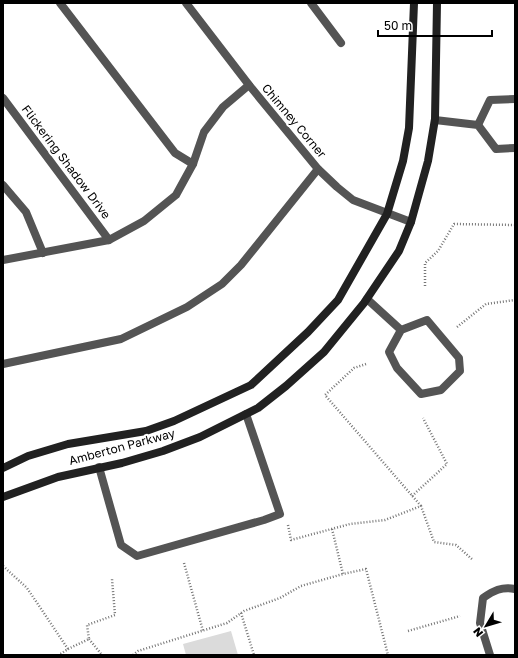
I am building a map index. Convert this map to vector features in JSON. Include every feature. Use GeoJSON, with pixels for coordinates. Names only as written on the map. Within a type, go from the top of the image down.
{"type":"FeatureCollection","features":[{"type":"Feature","properties":{"kind":"street"},"geometry":{"type":"LineString","coordinates":[[60,3],[175,153],[193,164]]}},
{"type":"Feature","properties":{"kind":"street","name":"Chimney Corner"},"geometry":{"type":"LineString","coordinates":[[186,3],[249,85],[318,169],[353,200],[411,222]]}},
{"type":"Feature","properties":{"kind":"street"},"geometry":{"type":"LineString","coordinates":[[310,3],[341,43]]}},
{"type":"Feature","properties":{"kind":"street","name":"Amberton Parkway"},"geometry":{"type":"LineString","coordinates":[[3,468],[28,456],[68,444],[146,431],[181,418],[251,385],[308,332],[338,300],[387,214],[403,161],[409,128],[414,3]]}},
{"type":"Feature","properties":{"kind":"street","name":"Amberton Parkway"},"geometry":{"type":"LineString","coordinates":[[3,497],[58,477],[122,463],[163,451],[200,437],[258,408],[286,386],[324,352],[367,299],[399,251],[411,222],[428,161],[435,120],[437,3]]}},
{"type":"Feature","properties":{"kind":"street"},"geometry":{"type":"LineString","coordinates":[[3,260],[109,240],[144,221],[176,195],[193,164],[204,132],[223,106],[249,85]]}},
{"type":"Feature","properties":{"kind":"street","name":"Flickering Shadow Drive"},"geometry":{"type":"LineString","coordinates":[[3,98],[109,240]]}},
{"type":"Feature","properties":{"kind":"street"},"geometry":{"type":"LineString","coordinates":[[478,125],[490,100],[515,99]]}},
{"type":"Feature","properties":{"kind":"street"},"geometry":{"type":"LineString","coordinates":[[435,120],[478,125],[496,148],[515,148]]}},
{"type":"Feature","properties":{"kind":"street"},"geometry":{"type":"LineString","coordinates":[[3,364],[121,339],[187,308],[222,284],[241,265],[318,169]]}},
{"type":"Feature","properties":{"kind":"street"},"geometry":{"type":"LineString","coordinates":[[3,184],[26,212],[43,253]]}},
{"type":"Feature","properties":{"kind":"street"},"geometry":{"type":"LineString","coordinates":[[367,299],[401,330]]}},
{"type":"Feature","properties":{"kind":"street"},"geometry":{"type":"LineString","coordinates":[[427,320],[459,358],[460,371],[441,390],[421,394],[397,368],[389,352],[401,330],[427,320]]}},
{"type":"Feature","properties":{"kind":"street"},"geometry":{"type":"LineString","coordinates":[[99,467],[121,545],[137,556],[264,520],[280,514],[246,414]]}},
{"type":"Feature","properties":{"kind":"street"},"geometry":{"type":"LineString","coordinates":[[490,655],[480,624],[483,598],[495,590],[508,588],[515,590]]}},
{"type":"Feature","properties":{"kind":"path"},"geometry":{"type":"LineString","coordinates":[[425,286],[425,263],[438,251],[454,224],[515,225]]}},
{"type":"Feature","properties":{"kind":"path"},"geometry":{"type":"LineString","coordinates":[[457,327],[486,304],[515,300]]}},
{"type":"Feature","properties":{"kind":"path"},"geometry":{"type":"LineString","coordinates":[[366,364],[354,368],[325,396],[421,506],[434,542],[456,545],[473,560]]}},
{"type":"Feature","properties":{"kind":"path"},"geometry":{"type":"LineString","coordinates":[[412,496],[447,464],[423,418]]}},
{"type":"Feature","properties":{"kind":"path"},"geometry":{"type":"LineString","coordinates":[[288,525],[291,540],[350,524],[385,520],[421,506]]}},
{"type":"Feature","properties":{"kind":"path"},"geometry":{"type":"LineString","coordinates":[[332,529],[343,574]]}},
{"type":"Feature","properties":{"kind":"path"},"geometry":{"type":"LineString","coordinates":[[184,563],[203,631]]}},
{"type":"Feature","properties":{"kind":"path"},"geometry":{"type":"LineString","coordinates":[[3,566],[27,588],[68,649]]}},
{"type":"Feature","properties":{"kind":"path"},"geometry":{"type":"LineString","coordinates":[[133,655],[138,651],[227,624],[241,613],[280,598],[301,586],[366,569],[388,655]]}},
{"type":"Feature","properties":{"kind":"path"},"geometry":{"type":"LineString","coordinates":[[102,655],[89,639],[87,625],[115,615],[112,579]]}},
{"type":"Feature","properties":{"kind":"path"},"geometry":{"type":"LineString","coordinates":[[241,613],[254,655]]}},
{"type":"Feature","properties":{"kind":"path"},"geometry":{"type":"LineString","coordinates":[[408,631],[460,616]]}},
{"type":"Feature","properties":{"kind":"path"},"geometry":{"type":"LineString","coordinates":[[59,655],[89,639]]}},
{"type":"Feature","properties":{"kind":"shaded area"},"geometry":{"type":"Polygon","coordinates":[[[231,631],[238,655],[186,655],[183,644],[231,631]]]}}]}
